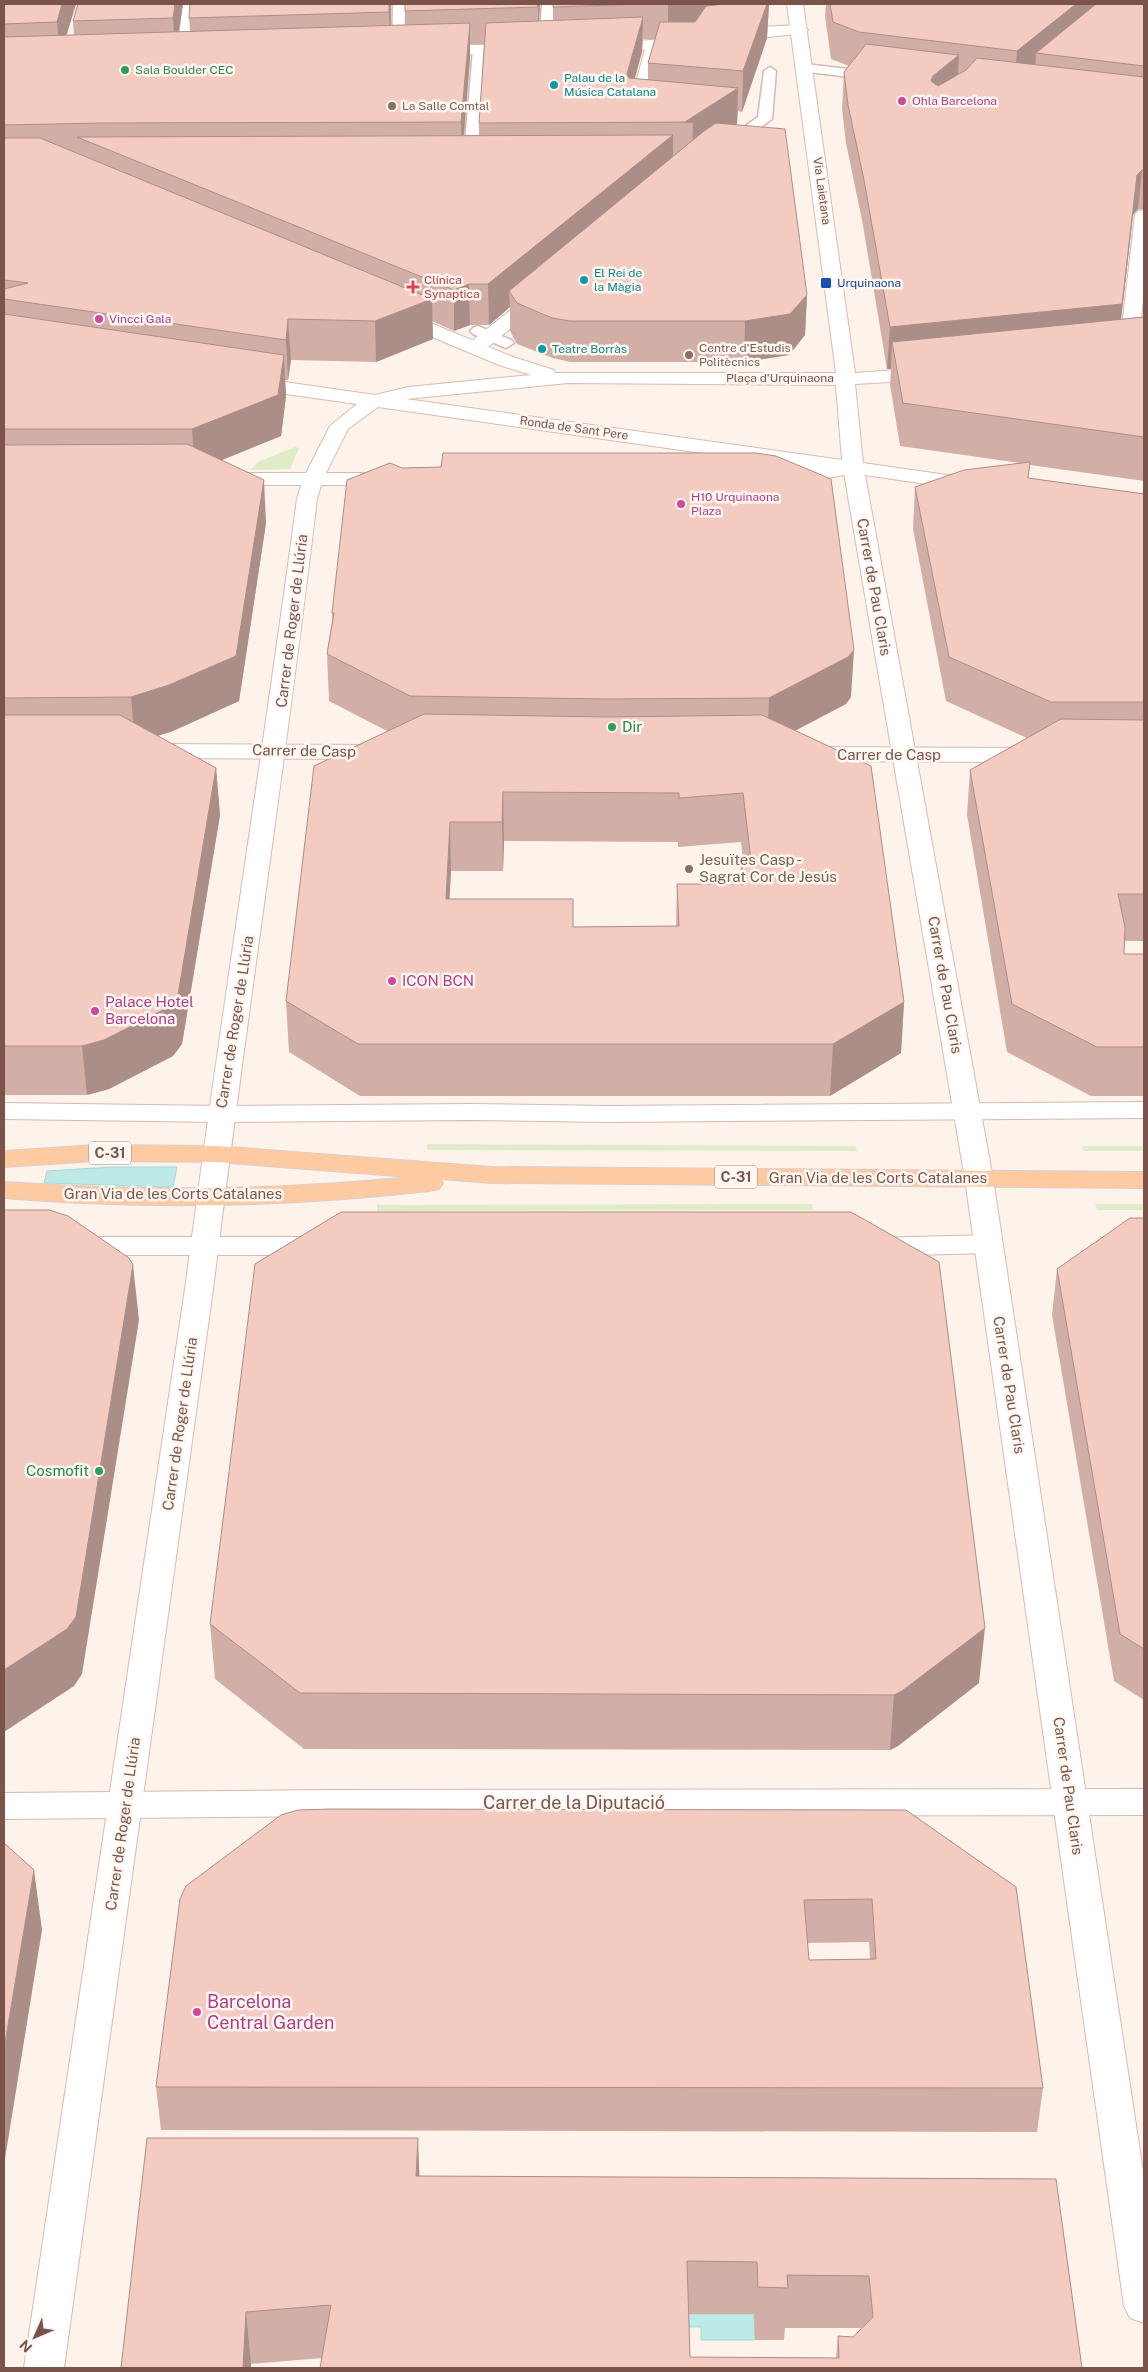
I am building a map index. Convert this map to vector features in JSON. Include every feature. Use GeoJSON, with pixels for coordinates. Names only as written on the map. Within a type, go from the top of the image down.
{"type":"FeatureCollection","features":[{"type":"Feature","properties":{"kind":"main road","name":"Via Laietana"},"geometry":{"type":"LineString","coordinates":[[795,4],[845,360],[844,379]]}},
{"type":"Feature","properties":{"kind":"main road"},"geometry":{"type":"LineString","coordinates":[[720,38],[800,30]]}},
{"type":"Feature","properties":{"kind":"main road"},"geometry":{"type":"LineString","coordinates":[[591,48],[653,51],[700,41]]}},
{"type":"Feature","properties":{"kind":"main road"},"geometry":{"type":"LineString","coordinates":[[380,54],[564,48]]}},
{"type":"Feature","properties":{"kind":"main road"},"geometry":{"type":"LineString","coordinates":[[653,51],[636,110],[654,111]]}},
{"type":"Feature","properties":{"kind":"main road"},"geometry":{"type":"LineString","coordinates":[[163,63],[201,62]]}},
{"type":"Feature","properties":{"kind":"main road"},"geometry":{"type":"LineString","coordinates":[[450,167],[490,167]]}},
{"type":"Feature","properties":{"kind":"main road"},"geometry":{"type":"LineString","coordinates":[[1128,352],[1144,214]]}},
{"type":"Feature","properties":{"kind":"main road"},"geometry":{"type":"LineString","coordinates":[[488,340],[551,286]]}},
{"type":"Feature","properties":{"kind":"main road","name":"Plaça d'Urquinaona"},"geometry":{"type":"LineString","coordinates":[[385,310],[488,340],[531,370],[568,377]]}},
{"type":"Feature","properties":{"kind":"main road"},"geometry":{"type":"LineString","coordinates":[[844,379],[948,372]]}},
{"type":"Feature","properties":{"kind":"main road","name":"Plaça d'Urquinaona"},"geometry":{"type":"LineString","coordinates":[[313,479],[340,426],[373,401],[408,393],[568,377],[844,379],[854,467]]}},
{"type":"Feature","properties":{"kind":"main road","name":"Ronda de Sant Pere"},"geometry":{"type":"LineString","coordinates":[[234,380],[993,487]]}},
{"type":"Feature","properties":{"kind":"main road"},"geometry":{"type":"LineString","coordinates":[[762,475],[811,473],[854,467]]}},
{"type":"Feature","properties":{"kind":"main road","name":"Carrer de Pau Claris"},"geometry":{"type":"LineString","coordinates":[[854,467],[979,1179],[1144,2306]]}},
{"type":"Feature","properties":{"kind":"main road"},"geometry":{"type":"LineString","coordinates":[[204,479],[407,478]]}},
{"type":"Feature","properties":{"kind":"main road","name":"Carrer de Roger de Llúria"},"geometry":{"type":"LineString","coordinates":[[44,2368],[205,1246],[221,1114],[235,1031],[275,751],[307,499],[313,479]]}},
{"type":"Feature","properties":{"kind":"main road","name":"Carrer de Casp"},"geometry":{"type":"LineString","coordinates":[[125,751],[401,753]]}},
{"type":"Feature","properties":{"kind":"main road","name":"Carrer de Casp"},"geometry":{"type":"LineString","coordinates":[[786,754],[1050,755]]}},
{"type":"Feature","properties":{"kind":"main road"},"geometry":{"type":"LineString","coordinates":[[4,1111],[221,1114],[342,1112],[864,1113],[966,1110],[1144,1110]]}},
{"type":"Feature","properties":{"kind":"main road","name":"Gran Via de les Corts Catalanes"},"geometry":{"type":"LineString","coordinates":[[4,1159],[96,1153],[216,1154],[492,1175],[1144,1180]]}},
{"type":"Feature","properties":{"kind":"main road","name":"Gran Via de les Corts Catalanes"},"geometry":{"type":"LineString","coordinates":[[4,1190],[90,1196],[210,1197],[363,1191],[492,1175]]}},
{"type":"Feature","properties":{"kind":"main road"},"geometry":{"type":"LineString","coordinates":[[848,1247],[989,1244]]}},
{"type":"Feature","properties":{"kind":"main road"},"geometry":{"type":"LineString","coordinates":[[4,1246],[350,1246]]}},
{"type":"Feature","properties":{"kind":"main road","name":"Carrer de la Diputació"},"geometry":{"type":"LineString","coordinates":[[4,1806],[335,1803],[1144,1802]]}},
{"type":"Feature","properties":{"kind":"street"},"geometry":{"type":"LineString","coordinates":[[182,62],[190,4]]}},
{"type":"Feature","properties":{"kind":"street"},"geometry":{"type":"LineString","coordinates":[[398,53],[399,4]]}},
{"type":"Feature","properties":{"kind":"street"},"geometry":{"type":"LineString","coordinates":[[545,48],[548,4]]}},
{"type":"Feature","properties":{"kind":"street"},"geometry":{"type":"LineString","coordinates":[[653,51],[685,57],[700,41]]}},
{"type":"Feature","properties":{"kind":"street"},"geometry":{"type":"LineString","coordinates":[[470,167],[479,50]]}},
{"type":"Feature","properties":{"kind":"street"},"geometry":{"type":"LineString","coordinates":[[805,68],[888,77]]}},
{"type":"Feature","properties":{"kind":"street"},"geometry":{"type":"LineString","coordinates":[[714,153],[765,119],[774,78]]}},
{"type":"Feature","properties":{"kind":"street"},"geometry":{"type":"LineString","coordinates":[[740,117],[765,119]]}},
{"type":"Feature","properties":{"kind":"green space"},"geometry":{"type":"Polygon","coordinates":[[[295,447],[299,448],[290,469],[250,470],[258,462],[295,447]]]}},
{"type":"Feature","properties":{"kind":"green space"},"geometry":{"type":"Polygon","coordinates":[[[427,1144],[855,1146],[857,1151],[427,1150],[427,1144]]]}},
{"type":"Feature","properties":{"kind":"green space"},"geometry":{"type":"Polygon","coordinates":[[[1082,1146],[1144,1146],[1144,1151],[1083,1151],[1082,1146]]]}},
{"type":"Feature","properties":{"kind":"green space"},"geometry":{"type":"Polygon","coordinates":[[[812,1204],[813,1210],[377,1211],[377,1205],[812,1204]]]}},
{"type":"Feature","properties":{"kind":"green space"},"geometry":{"type":"Polygon","coordinates":[[[1095,1204],[1144,1204],[1144,1210],[1097,1210],[1095,1204]]]}},
{"type":"Feature","properties":{"kind":"water"},"geometry":{"type":"Polygon","coordinates":[[[112,1167],[177,1167],[173,1187],[44,1183],[47,1171],[112,1167]]]}},
{"type":"Feature","properties":{"kind":"water"},"geometry":{"type":"Polygon","coordinates":[[[682,2314],[754,2314],[755,2340],[701,2340],[701,2327],[686,2327],[682,2314]]]}},
{"type":"Feature","properties":{"kind":"building"},"geometry":{"type":"Polygon","coordinates":[[[4,4],[62,4],[57,22],[4,24],[4,4]]]}},
{"type":"Feature","properties":{"kind":"building"},"geometry":{"type":"Polygon","coordinates":[[[78,4],[175,4],[173,18],[73,21],[78,4]]]}},
{"type":"Feature","properties":{"kind":"building"},"geometry":{"type":"Polygon","coordinates":[[[190,4],[389,4],[389,12],[189,18],[190,4]]]}},
{"type":"Feature","properties":{"kind":"building"},"geometry":{"type":"Polygon","coordinates":[[[405,4],[538,4],[537,7],[405,11],[405,4]]]}},
{"type":"Feature","properties":{"kind":"building"},"geometry":{"type":"Polygon","coordinates":[[[553,4],[645,4],[553,7],[553,4]]]}},
{"type":"Feature","properties":{"kind":"building"},"geometry":{"type":"Polygon","coordinates":[[[767,4],[743,71],[648,63],[660,22],[695,22],[706,6],[767,4]]]}},
{"type":"Feature","properties":{"kind":"building"},"geometry":{"type":"Polygon","coordinates":[[[830,4],[1076,4],[1017,51],[859,32],[833,22],[830,4]]]}},
{"type":"Feature","properties":{"kind":"building"},"geometry":{"type":"Polygon","coordinates":[[[1096,4],[1144,4],[1144,66],[1036,53],[1096,4]]]}},
{"type":"Feature","properties":{"kind":"building"},"geometry":{"type":"Polygon","coordinates":[[[643,17],[627,74],[629,78],[738,88],[685,122],[693,122],[479,123],[486,23],[643,17]]]}},
{"type":"Feature","properties":{"kind":"building"},"geometry":{"type":"Polygon","coordinates":[[[470,23],[461,122],[4,125],[4,37],[470,23]]]}},
{"type":"Feature","properties":{"kind":"building"},"geometry":{"type":"Polygon","coordinates":[[[866,44],[959,55],[933,76],[931,81],[938,86],[966,70],[977,58],[1144,77],[1144,170],[1137,175],[1122,304],[890,327],[864,180],[848,105],[844,72],[866,44]]]}},
{"type":"Feature","properties":{"kind":"building"},"geometry":{"type":"Polygon","coordinates":[[[716,123],[785,129],[807,295],[790,314],[745,321],[570,321],[552,318],[517,303],[509,291],[716,123]]]}},
{"type":"Feature","properties":{"kind":"building"},"geometry":{"type":"Polygon","coordinates":[[[673,135],[488,284],[469,284],[454,290],[77,137],[673,135]]]}},
{"type":"Feature","properties":{"kind":"building"},"geometry":{"type":"Polygon","coordinates":[[[4,138],[40,138],[432,299],[375,321],[288,319],[286,340],[4,299],[4,289],[28,283],[4,280],[4,138]]]}},
{"type":"Feature","properties":{"kind":"building"},"geometry":{"type":"Polygon","coordinates":[[[4,314],[284,355],[278,395],[192,429],[4,429],[4,314]]]}},
{"type":"Feature","properties":{"kind":"building"},"geometry":{"type":"Polygon","coordinates":[[[1144,317],[1144,437],[903,403],[892,342],[1144,317]]]}},
{"type":"Feature","properties":{"kind":"building"},"geometry":{"type":"Polygon","coordinates":[[[187,444],[264,480],[236,656],[169,685],[131,697],[4,698],[4,445],[187,444]]]}},
{"type":"Feature","properties":{"kind":"building"},"geometry":{"type":"Polygon","coordinates":[[[443,453],[756,453],[776,456],[831,479],[854,650],[848,657],[769,698],[607,699],[410,696],[327,654],[334,613],[332,613],[347,480],[390,463],[402,468],[441,467],[443,453]]]}},
{"type":"Feature","properties":{"kind":"building"},"geometry":{"type":"Polygon","coordinates":[[[1030,462],[1028,478],[1144,494],[1144,702],[1051,702],[949,657],[915,487],[964,470],[1030,462]]]}},
{"type":"Feature","properties":{"kind":"building"},"geometry":{"type":"Polygon","coordinates":[[[424,714],[607,717],[762,715],[871,766],[904,1002],[833,1044],[358,1044],[286,1001],[314,766],[424,714]],[[503,792],[502,822],[450,822],[446,899],[573,899],[573,927],[679,926],[677,884],[744,884],[741,860],[751,860],[743,793],[679,798],[679,793],[503,792]]]}},
{"type":"Feature","properties":{"kind":"building"},"geometry":{"type":"Polygon","coordinates":[[[4,715],[120,715],[216,768],[178,995],[169,1007],[104,1040],[82,1046],[4,1046],[4,715]]]}},
{"type":"Feature","properties":{"kind":"building"},"geometry":{"type":"Polygon","coordinates":[[[1061,719],[1144,720],[1144,894],[1118,894],[1125,927],[1124,954],[1144,954],[1144,1047],[1097,1047],[1012,1004],[970,770],[1061,719]]]}},
{"type":"Feature","properties":{"kind":"building"},"geometry":{"type":"Polygon","coordinates":[[[4,1210],[49,1210],[68,1216],[129,1258],[133,1265],[76,1617],[67,1629],[4,1670],[4,1210]]]}},
{"type":"Feature","properties":{"kind":"building"},"geometry":{"type":"Polygon","coordinates":[[[341,1212],[851,1212],[939,1262],[985,1628],[902,1691],[894,1695],[300,1693],[210,1624],[255,1264],[341,1212]]]}},
{"type":"Feature","properties":{"kind":"building"},"geometry":{"type":"Polygon","coordinates":[[[1130,1218],[1144,1218],[1144,1649],[1120,1634],[1057,1269],[1130,1218]]]}},
{"type":"Feature","properties":{"kind":"building"},"geometry":{"type":"Polygon","coordinates":[[[298,1810],[906,1810],[1016,1887],[1043,2088],[156,2087],[180,1899],[186,1886],[281,1815],[298,1810]],[[872,1899],[804,1900],[809,1960],[876,1959],[872,1899]]]}},
{"type":"Feature","properties":{"kind":"building"},"geometry":{"type":"Polygon","coordinates":[[[4,1843],[34,1870],[4,2049],[4,1843]]]}},
{"type":"Feature","properties":{"kind":"building"},"geometry":{"type":"Polygon","coordinates":[[[147,2138],[418,2138],[416,2176],[1056,2179],[1082,2368],[320,2368],[331,2305],[246,2312],[243,2368],[121,2368],[147,2138]],[[687,2261],[690,2357],[839,2358],[838,2336],[853,2337],[873,2317],[869,2276],[787,2275],[788,2288],[758,2287],[757,2262],[687,2261]]]}},
{"type":"Feature","properties":{"kind":"place","name":"Sala Boulder CEC"},"geometry":{"type":"Point","coordinates":[125,70]}},
{"type":"Feature","properties":{"kind":"place","name":"Palau de la Música Catalana"},"geometry":{"type":"Point","coordinates":[554,85]}},
{"type":"Feature","properties":{"kind":"place","name":"Ohla Barcelona"},"geometry":{"type":"Point","coordinates":[902,101]}},
{"type":"Feature","properties":{"kind":"place","name":"La Salle Comtal"},"geometry":{"type":"Point","coordinates":[392,106]}},
{"type":"Feature","properties":{"kind":"place","name":"El Rei de la Màgia"},"geometry":{"type":"Point","coordinates":[584,280]}},
{"type":"Feature","properties":{"kind":"place","name":"Urquinaona"},"geometry":{"type":"Point","coordinates":[826,283]}},
{"type":"Feature","properties":{"kind":"place","name":"Clínica Synaptica"},"geometry":{"type":"Point","coordinates":[413,287]}},
{"type":"Feature","properties":{"kind":"place","name":"Vincci Gala"},"geometry":{"type":"Point","coordinates":[99,319]}},
{"type":"Feature","properties":{"kind":"place","name":"Teatre Borràs"},"geometry":{"type":"Point","coordinates":[542,349]}},
{"type":"Feature","properties":{"kind":"place","name":"Centre d'Estudis Politècnics"},"geometry":{"type":"Point","coordinates":[689,355]}},
{"type":"Feature","properties":{"kind":"place","name":"H10 Urquinaona Plaza"},"geometry":{"type":"Point","coordinates":[681,504]}},
{"type":"Feature","properties":{"kind":"place","name":"Dir"},"geometry":{"type":"Point","coordinates":[612,727]}},
{"type":"Feature","properties":{"kind":"place","name":"Jesuïtes Casp - Sagrat Cor de Jesús"},"geometry":{"type":"Point","coordinates":[689,869]}},
{"type":"Feature","properties":{"kind":"place","name":"ICON BCN"},"geometry":{"type":"Point","coordinates":[392,981]}},
{"type":"Feature","properties":{"kind":"place","name":"Palace Hotel Barcelona"},"geometry":{"type":"Point","coordinates":[95,1011]}},
{"type":"Feature","properties":{"kind":"place","name":"Cosmofit"},"geometry":{"type":"Point","coordinates":[99,1471]}},
{"type":"Feature","properties":{"kind":"place","name":"Barcelona Central Garden"},"geometry":{"type":"Point","coordinates":[197,2012]}}]}
